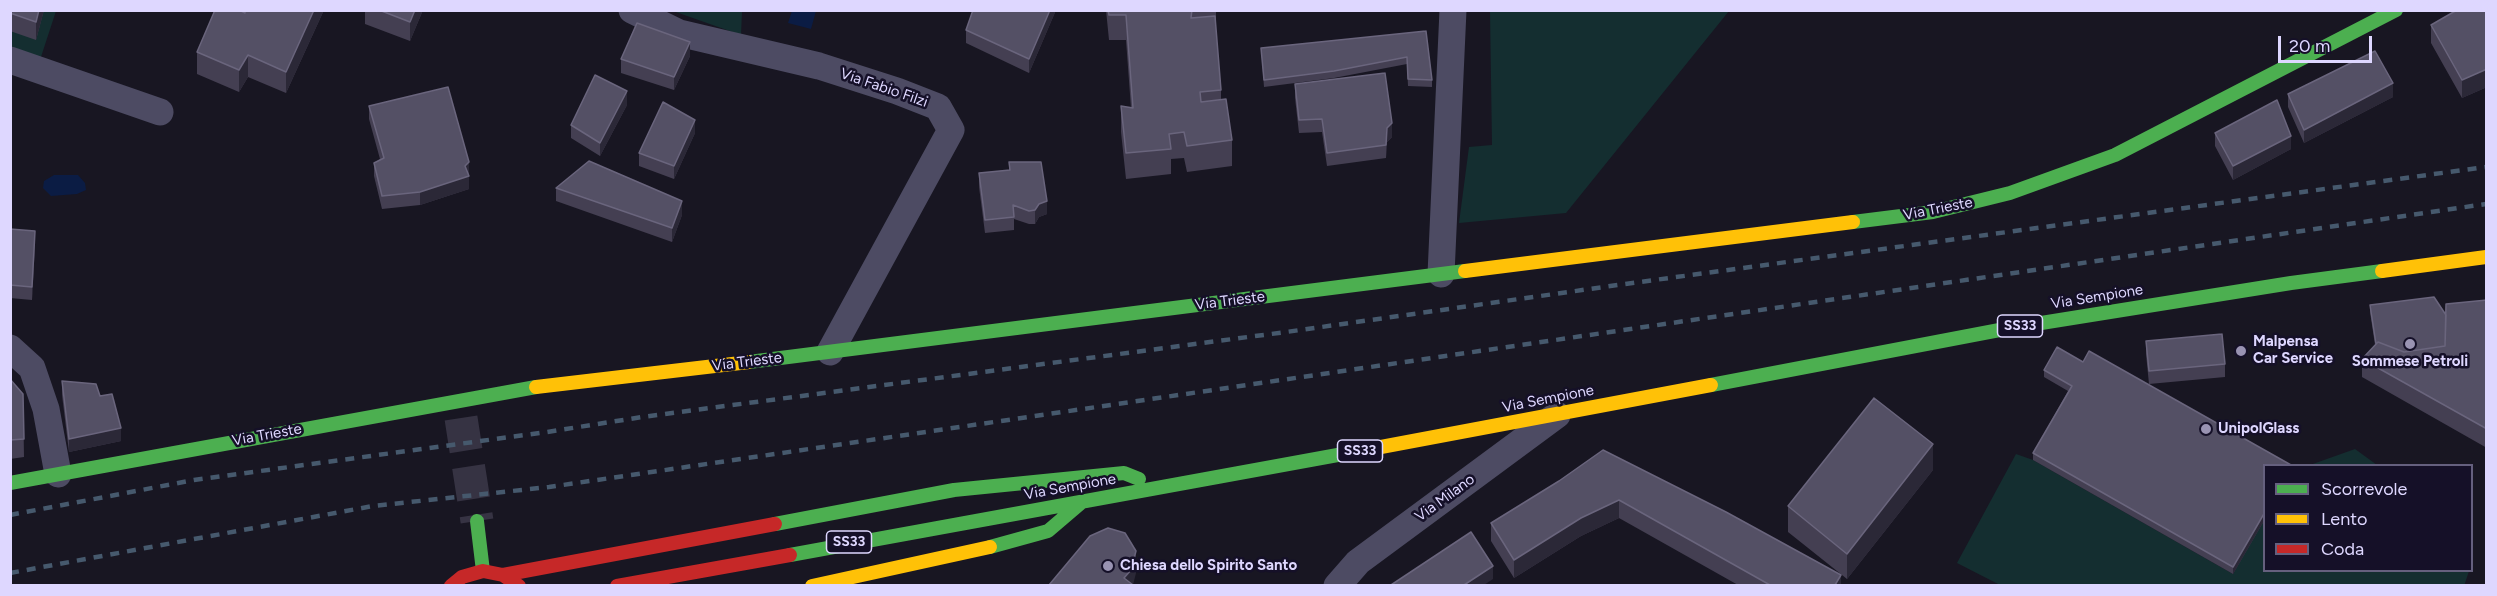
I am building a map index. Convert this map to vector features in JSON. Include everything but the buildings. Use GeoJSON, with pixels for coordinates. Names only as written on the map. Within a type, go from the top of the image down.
{"type":"FeatureCollection","features":[{"type":"Feature","properties":{"kind":"main road","name":"Via Trieste"},"geometry":{"type":"LineString","coordinates":[[10,483],[458,398],[519,389],[830,352],[1934,212],[2010,193],[2115,156],[2396,10]]}},
{"type":"Feature","properties":{"kind":"main road","name":"Via Sempione"},"geometry":{"type":"LineString","coordinates":[[617,585],[960,522],[1163,488],[2010,328],[2291,283],[2487,257]]}},
{"type":"Feature","properties":{"kind":"main road"},"geometry":{"type":"LineString","coordinates":[[458,398],[461,418]]}},
{"type":"Feature","properties":{"kind":"main road"},"geometry":{"type":"LineString","coordinates":[[451,585],[462,576],[483,572],[503,575],[954,490],[1124,473],[1163,488]]}},
{"type":"Feature","properties":{"kind":"main road"},"geometry":{"type":"LineString","coordinates":[[812,585],[966,554],[1048,531],[1082,502]]}},
{"type":"Feature","properties":{"kind":"main road"},"geometry":{"type":"LineString","coordinates":[[477,521],[483,572]]}},
{"type":"Feature","properties":{"kind":"main road"},"geometry":{"type":"LineString","coordinates":[[503,575],[519,585]]}},
{"type":"Feature","properties":{"kind":"street","name":"Via Fabio Filzi"},"geometry":{"type":"LineString","coordinates":[[632,10],[679,33],[819,66],[938,107],[951,130],[830,352]]}},
{"type":"Feature","properties":{"kind":"street"},"geometry":{"type":"LineString","coordinates":[[1441,274],[1453,10]]}},
{"type":"Feature","properties":{"kind":"street"},"geometry":{"type":"LineString","coordinates":[[10,60],[160,112]]}},
{"type":"Feature","properties":{"kind":"street"},"geometry":{"type":"LineString","coordinates":[[10,348],[32,368],[46,409],[58,474]]}},
{"type":"Feature","properties":{"kind":"street","name":"Via Milano"},"geometry":{"type":"LineString","coordinates":[[1337,585],[1358,562],[1557,415]]}},
{"type":"Feature","properties":{"kind":"green space"},"geometry":{"type":"Polygon","coordinates":[[[1490,10],[1729,11],[1566,213],[1459,223],[1469,147],[1492,145],[1490,10]]]}},
{"type":"Feature","properties":{"kind":"green space"},"geometry":{"type":"Polygon","coordinates":[[[11,11],[56,11],[40,60],[11,50],[11,11]]]}},
{"type":"Feature","properties":{"kind":"green space"},"geometry":{"type":"Polygon","coordinates":[[[673,11],[742,11],[741,35],[673,11]]]}},
{"type":"Feature","properties":{"kind":"green space"},"geometry":{"type":"Polygon","coordinates":[[[2355,449],[2376,464],[2313,464],[2355,449]]]}},
{"type":"Feature","properties":{"kind":"green space"},"geometry":{"type":"Polygon","coordinates":[[[2016,454],[2033,460],[2233,574],[2263,521],[2263,572],[2469,572],[2464,586],[2002,586],[1957,563],[2016,454]]]}},
{"type":"Feature","properties":{"kind":"water"},"geometry":{"type":"Polygon","coordinates":[[[792,11],[816,11],[811,29],[788,23],[792,11]]]}},
{"type":"Feature","properties":{"kind":"water"},"geometry":{"type":"Polygon","coordinates":[[[54,175],[78,175],[85,183],[86,190],[77,194],[51,196],[43,188],[44,181],[54,175]]]}},
{"type":"Feature","properties":{"kind":"tunnel"},"geometry":{"type":"LineString","coordinates":[[461,418],[477,521]]}},
{"type":"Feature","properties":{"kind":"railway"},"geometry":{"type":"LineString","coordinates":[[10,515],[194,480],[642,417],[1286,332],[2486,167]]}},
{"type":"Feature","properties":{"kind":"railway"},"geometry":{"type":"LineString","coordinates":[[10,573],[373,506],[549,487],[2486,204]]}},
{"type":"Feature","properties":{"kind":"traffic: fast"},"geometry":{"type":"LineString","coordinates":[[1853,222],[1933,212],[2010,193],[2115,155],[2396,10]]}},
{"type":"Feature","properties":{"kind":"traffic: fast"},"geometry":{"type":"LineString","coordinates":[[749,362],[1465,271]]}},
{"type":"Feature","properties":{"kind":"traffic: fast"},"geometry":{"type":"LineString","coordinates":[[1711,385],[2010,328],[2291,283],[2382,271]]}},
{"type":"Feature","properties":{"kind":"traffic: fast"},"geometry":{"type":"LineString","coordinates":[[10,483],[536,387]]}},
{"type":"Feature","properties":{"kind":"traffic: fast"},"geometry":{"type":"LineString","coordinates":[[790,555],[1365,450]]}},
{"type":"Feature","properties":{"kind":"traffic: fast"},"geometry":{"type":"LineString","coordinates":[[775,524],[954,490],[1124,473],[1139,479]]}},
{"type":"Feature","properties":{"kind":"traffic: fast"},"geometry":{"type":"LineString","coordinates":[[990,547],[1048,531],[1082,502]]}},
{"type":"Feature","properties":{"kind":"traffic: fast"},"geometry":{"type":"LineString","coordinates":[[477,521],[483,571]]}},
{"type":"Feature","properties":{"kind":"traffic: slow"},"geometry":{"type":"LineString","coordinates":[[1465,271],[1853,222]]}},
{"type":"Feature","properties":{"kind":"traffic: slow"},"geometry":{"type":"LineString","coordinates":[[2382,271],[2486,257]]}},
{"type":"Feature","properties":{"kind":"traffic: slow"},"geometry":{"type":"LineString","coordinates":[[536,387],[749,362]]}},
{"type":"Feature","properties":{"kind":"traffic: slow"},"geometry":{"type":"LineString","coordinates":[[1365,450],[1711,385]]}},
{"type":"Feature","properties":{"kind":"traffic: slow"},"geometry":{"type":"LineString","coordinates":[[812,586],[990,547]]}},
{"type":"Feature","properties":{"kind":"traffic: jam"},"geometry":{"type":"LineString","coordinates":[[503,575],[775,524]]}},
{"type":"Feature","properties":{"kind":"traffic: jam"},"geometry":{"type":"LineString","coordinates":[[617,586],[790,555]]}},
{"type":"Feature","properties":{"kind":"traffic: jam"},"geometry":{"type":"LineString","coordinates":[[451,586],[462,577],[483,571],[503,575],[519,586]]}},
{"type":"Feature","properties":{"kind":"place","name":"Sommese Petroli"},"geometry":{"type":"Point","coordinates":[2410,344]}},
{"type":"Feature","properties":{"kind":"place","name":"Malpensa Car Service"},"geometry":{"type":"Point","coordinates":[2241,351]}},
{"type":"Feature","properties":{"kind":"place","name":"UnipolGlass"},"geometry":{"type":"Point","coordinates":[2206,429]}},
{"type":"Feature","properties":{"kind":"place","name":"Chiesa dello Spirito Santo"},"geometry":{"type":"Point","coordinates":[1108,566]}}]}
